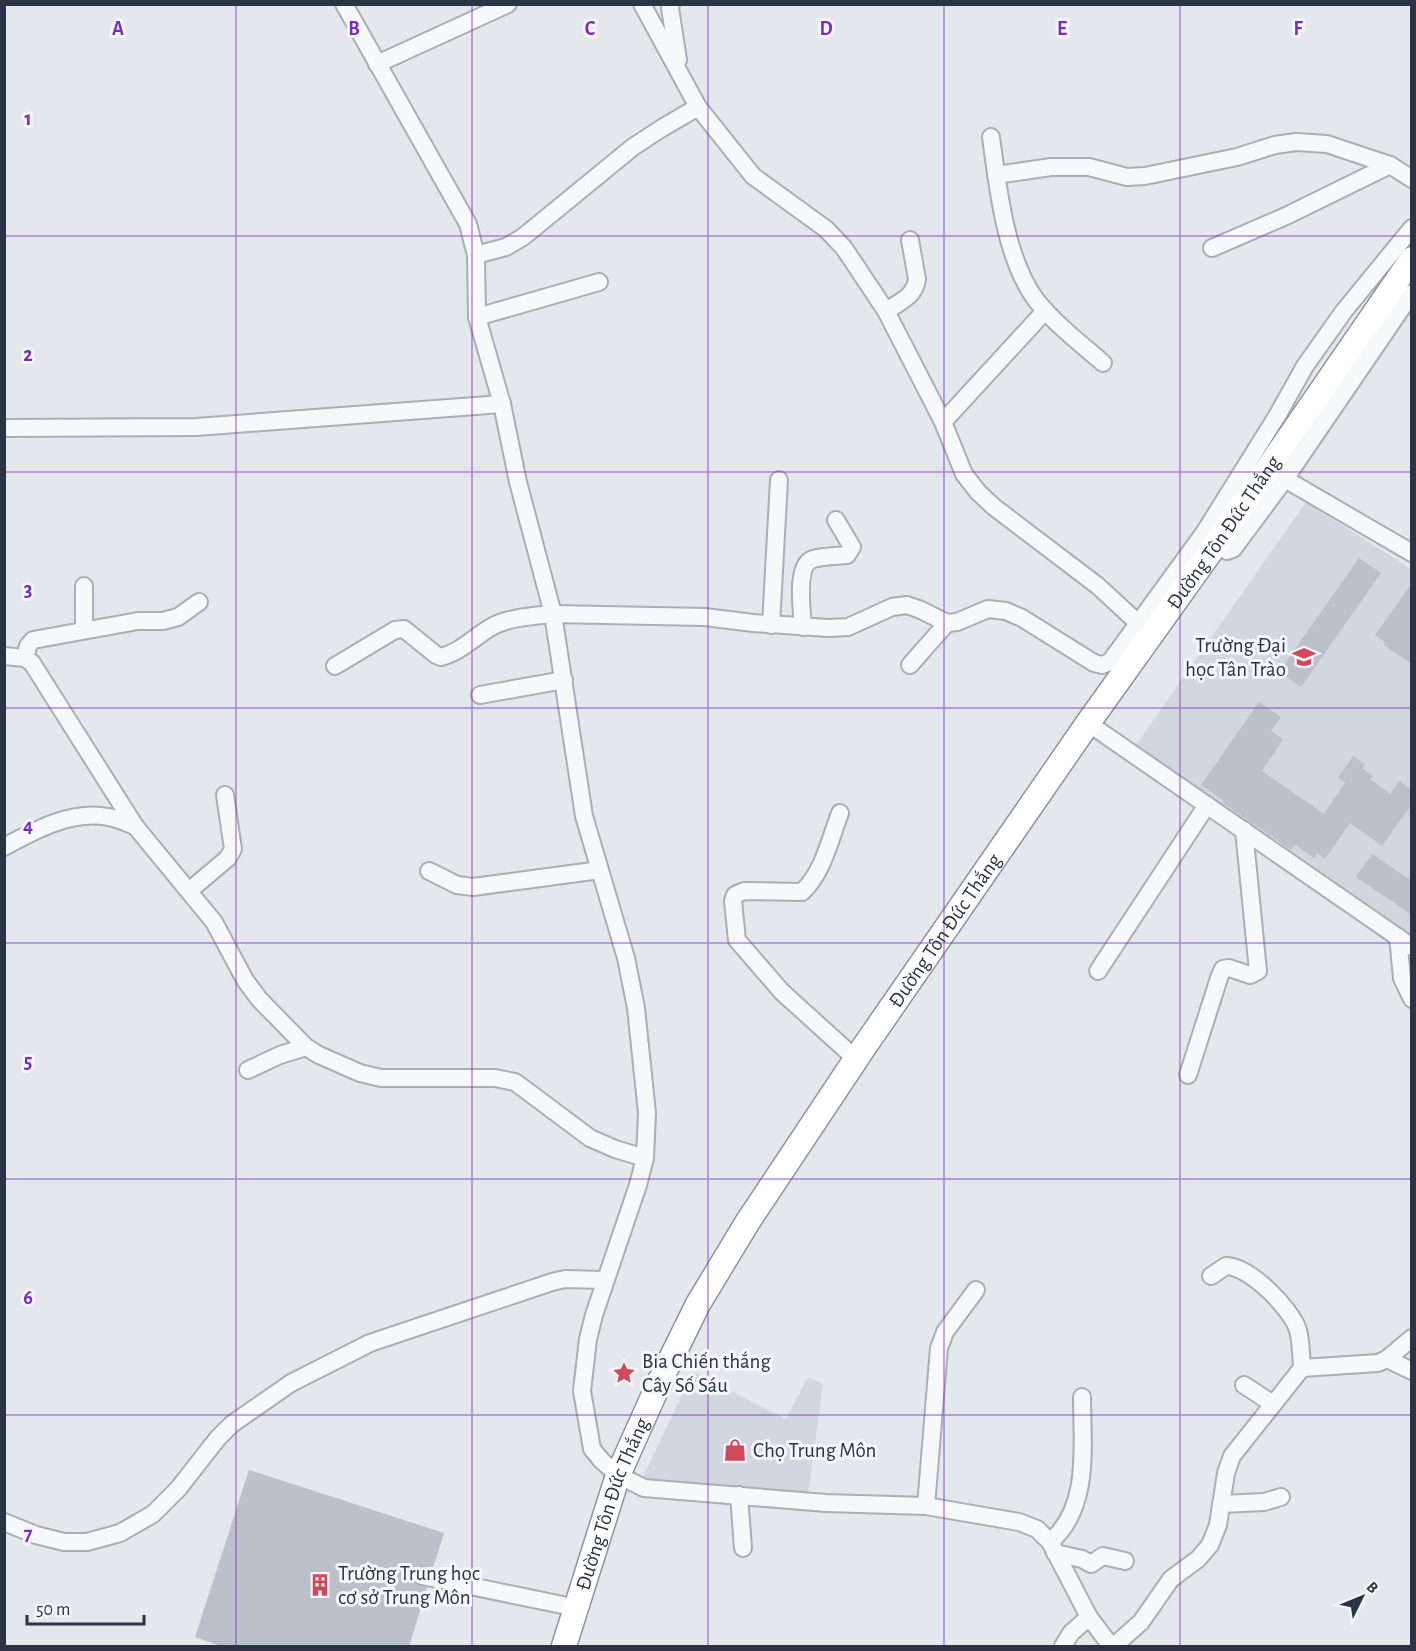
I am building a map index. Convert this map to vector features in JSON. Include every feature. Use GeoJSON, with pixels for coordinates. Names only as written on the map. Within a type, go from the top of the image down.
{"type":"FeatureCollection","features":[{"type":"Feature","properties":{"kind":"highway","name":"Đường Tôn Đức Thắng"},"geometry":{"type":"LineString","coordinates":[[564,1647],[618,1474],[698,1304],[747,1223],[856,1059],[1088,723],[1210,538],[1412,259]]}},
{"type":"Feature","properties":{"kind":"street"},"geometry":{"type":"LineString","coordinates":[[344,4],[468,224],[476,255],[477,317],[502,405],[518,482],[553,614],[584,816],[626,958],[636,1008],[647,1113],[645,1158],[588,1339],[582,1391],[592,1449],[618,1474],[644,1488],[826,1503],[926,1506],[1019,1522],[1037,1529],[1052,1547],[1089,1617],[1112,1647],[1141,1622],[1171,1579],[1198,1559],[1210,1545],[1218,1525],[1226,1473],[1232,1456],[1302,1368],[1298,1331],[1287,1310],[1250,1274],[1241,1269],[1226,1266],[1211,1276]]}},
{"type":"Feature","properties":{"kind":"street"},"geometry":{"type":"LineString","coordinates":[[377,64],[508,4]]}},
{"type":"Feature","properties":{"kind":"street"},"geometry":{"type":"LineString","coordinates":[[642,4],[698,107],[753,176],[826,229],[844,248],[886,311],[943,422],[964,474],[978,492],[994,507],[1098,586],[1139,624]]}},
{"type":"Feature","properties":{"kind":"street"},"geometry":{"type":"LineString","coordinates":[[671,4],[680,72]]}},
{"type":"Feature","properties":{"kind":"street"},"geometry":{"type":"LineString","coordinates":[[476,255],[506,247],[523,237],[633,147],[698,107]]}},
{"type":"Feature","properties":{"kind":"street"},"geometry":{"type":"LineString","coordinates":[[991,137],[996,175],[1017,264],[1035,298],[1045,311],[1103,363]]}},
{"type":"Feature","properties":{"kind":"street"},"geometry":{"type":"LineString","coordinates":[[996,175],[1051,167],[1089,167],[1127,177],[1145,176],[1296,142],[1327,144],[1390,165],[1412,179]]}},
{"type":"Feature","properties":{"kind":"street"},"geometry":{"type":"LineString","coordinates":[[1212,248],[1286,216],[1390,165]]}},
{"type":"Feature","properties":{"kind":"street"},"geometry":{"type":"LineString","coordinates":[[335,666],[395,630],[404,629],[436,656],[441,657],[469,643],[490,627],[503,621],[553,614],[705,617],[771,625],[828,628],[848,627],[892,607],[907,605],[947,623],[957,622],[988,609],[1006,611],[1022,618],[1094,663],[1102,665],[1110,662],[1210,538],[1305,366],[1334,339],[1344,311],[1412,228]]}},
{"type":"Feature","properties":{"kind":"street"},"geometry":{"type":"LineString","coordinates":[[886,311],[909,296],[916,286],[917,279],[910,240]]}},
{"type":"Feature","properties":{"kind":"street"},"geometry":{"type":"LineString","coordinates":[[477,317],[599,282]]}},
{"type":"Feature","properties":{"kind":"street"},"geometry":{"type":"LineString","coordinates":[[1210,538],[1227,551],[1233,549],[1285,480],[1361,360],[1412,293]]}},
{"type":"Feature","properties":{"kind":"street"},"geometry":{"type":"LineString","coordinates":[[943,422],[1045,311]]}},
{"type":"Feature","properties":{"kind":"street"},"geometry":{"type":"LineString","coordinates":[[4,428],[196,427],[502,405]]}},
{"type":"Feature","properties":{"kind":"street"},"geometry":{"type":"LineString","coordinates":[[771,625],[779,480]]}},
{"type":"Feature","properties":{"kind":"street"},"geometry":{"type":"LineString","coordinates":[[1285,480],[1412,553]]}},
{"type":"Feature","properties":{"kind":"street"},"geometry":{"type":"LineString","coordinates":[[803,627],[802,580],[807,562],[813,559],[847,555],[852,547],[836,520]]}},
{"type":"Feature","properties":{"kind":"street"},"geometry":{"type":"LineString","coordinates":[[84,586],[84,630]]}},
{"type":"Feature","properties":{"kind":"street"},"geometry":{"type":"LineString","coordinates":[[25,658],[28,646],[33,640],[138,621],[163,621],[178,617],[199,602]]}},
{"type":"Feature","properties":{"kind":"street"},"geometry":{"type":"LineString","coordinates":[[910,665],[947,623]]}},
{"type":"Feature","properties":{"kind":"street"},"geometry":{"type":"LineString","coordinates":[[4,656],[25,658],[32,663],[135,826],[190,890],[214,922],[245,980],[259,999],[306,1047],[360,1073],[381,1078],[495,1078],[515,1082],[590,1137],[615,1149],[645,1158]]}},
{"type":"Feature","properties":{"kind":"street"},"geometry":{"type":"LineString","coordinates":[[480,696],[564,681]]}},
{"type":"Feature","properties":{"kind":"street"},"geometry":{"type":"LineString","coordinates":[[1088,723],[1405,942],[1402,978],[1412,999]]}},
{"type":"Feature","properties":{"kind":"street"},"geometry":{"type":"LineString","coordinates":[[190,890],[228,858],[233,849],[225,795]]}},
{"type":"Feature","properties":{"kind":"street"},"geometry":{"type":"LineString","coordinates":[[1098,971],[1207,805]]}},
{"type":"Feature","properties":{"kind":"street"},"geometry":{"type":"LineString","coordinates":[[840,813],[820,866],[802,892],[744,891],[735,896],[733,901],[737,940],[782,992],[856,1059]]}},
{"type":"Feature","properties":{"kind":"street"},"geometry":{"type":"LineString","coordinates":[[4,847],[55,822],[87,816],[108,817],[135,826]]}},
{"type":"Feature","properties":{"kind":"street"},"geometry":{"type":"LineString","coordinates":[[1188,1075],[1223,969],[1229,968],[1250,975],[1258,971],[1244,830]]}},
{"type":"Feature","properties":{"kind":"street"},"geometry":{"type":"LineString","coordinates":[[429,871],[458,885],[474,887],[600,870]]}},
{"type":"Feature","properties":{"kind":"street"},"geometry":{"type":"LineString","coordinates":[[248,1070],[280,1055],[306,1047]]}},
{"type":"Feature","properties":{"kind":"street"},"geometry":{"type":"LineString","coordinates":[[4,1522],[36,1535],[64,1542],[87,1542],[120,1533],[153,1514],[178,1489],[232,1424],[301,1378],[370,1343],[552,1282],[565,1279],[605,1280]]}},
{"type":"Feature","properties":{"kind":"street"},"geometry":{"type":"LineString","coordinates":[[926,1506],[939,1348],[945,1332],[976,1290]]}},
{"type":"Feature","properties":{"kind":"street"},"geometry":{"type":"LineString","coordinates":[[1302,1368],[1378,1363],[1387,1359],[1412,1338]]}},
{"type":"Feature","properties":{"kind":"street"},"geometry":{"type":"LineString","coordinates":[[1387,1359],[1412,1371]]}},
{"type":"Feature","properties":{"kind":"street"},"geometry":{"type":"LineString","coordinates":[[1244,1385],[1273,1404]]}},
{"type":"Feature","properties":{"kind":"street"},"geometry":{"type":"LineString","coordinates":[[1052,1547],[1073,1512],[1082,1480],[1082,1397]]}},
{"type":"Feature","properties":{"kind":"street"},"geometry":{"type":"LineString","coordinates":[[739,1495],[743,1548]]}},
{"type":"Feature","properties":{"kind":"street"},"geometry":{"type":"LineString","coordinates":[[1221,1504],[1251,1495],[1264,1502],[1281,1497]]}},
{"type":"Feature","properties":{"kind":"street"},"geometry":{"type":"LineString","coordinates":[[1052,1547],[1091,1564],[1103,1556],[1125,1561]]}},
{"type":"Feature","properties":{"kind":"street"},"geometry":{"type":"LineString","coordinates":[[422,1576],[577,1608]]}},
{"type":"Feature","properties":{"kind":"street"},"geometry":{"type":"LineString","coordinates":[[1063,1647],[1071,1633],[1089,1617]]}},
{"type":"Feature","properties":{"kind":"shaded area","name":"Trường Đại học Tân Trào"},"geometry":{"type":"Polygon","coordinates":[[[1306,502],[1411,569],[1411,939],[1136,745],[1306,502]]]}},
{"type":"Feature","properties":{"kind":"shaded area","name":"Chọ Trung Môn"},"geometry":{"type":"Polygon","coordinates":[[[693,1372],[786,1419],[808,1377],[823,1384],[808,1495],[641,1481],[693,1372]]]}},
{"type":"Feature","properties":{"kind":"building"},"geometry":{"type":"Polygon","coordinates":[[[1359,558],[1381,573],[1301,687],[1279,672],[1359,558]]]}},
{"type":"Feature","properties":{"kind":"building"},"geometry":{"type":"Polygon","coordinates":[[[1412,583],[1412,664],[1384,645],[1386,643],[1375,635],[1412,583]]]}},
{"type":"Feature","properties":{"kind":"building"},"geometry":{"type":"Polygon","coordinates":[[[1259,702],[1281,717],[1271,731],[1283,739],[1262,771],[1324,814],[1345,783],[1338,778],[1353,756],[1365,764],[1362,768],[1373,776],[1370,779],[1390,794],[1399,781],[1412,790],[1412,804],[1382,846],[1350,823],[1325,859],[1317,853],[1314,858],[1295,845],[1291,850],[1201,785],[1259,702]]]}},
{"type":"Feature","properties":{"kind":"building"},"geometry":{"type":"Polygon","coordinates":[[[1372,854],[1412,881],[1412,915],[1356,877],[1372,854]]]}},
{"type":"Feature","properties":{"kind":"building","name":"Trường Trung học cơ sở Trung Môn"},"geometry":{"type":"Polygon","coordinates":[[[249,1470],[444,1533],[433,1568],[419,1566],[412,1573],[415,1583],[427,1588],[409,1647],[223,1647],[195,1637],[249,1470]]]}},
{"type":"Feature","properties":{"kind":"place","name":"Trường Đại học Tân Trào"},"geometry":{"type":"Point","coordinates":[1304,657]}},
{"type":"Feature","properties":{"kind":"place","name":"Bia Chiến thắng Cây Số Sáu"},"geometry":{"type":"Point","coordinates":[624,1373]}},
{"type":"Feature","properties":{"kind":"place","name":"Chọ Trung Môn"},"geometry":{"type":"Point","coordinates":[735,1450]}},
{"type":"Feature","properties":{"kind":"place","name":"Trường Trung học cơ sở Trung Môn"},"geometry":{"type":"Point","coordinates":[320,1585]}}]}
